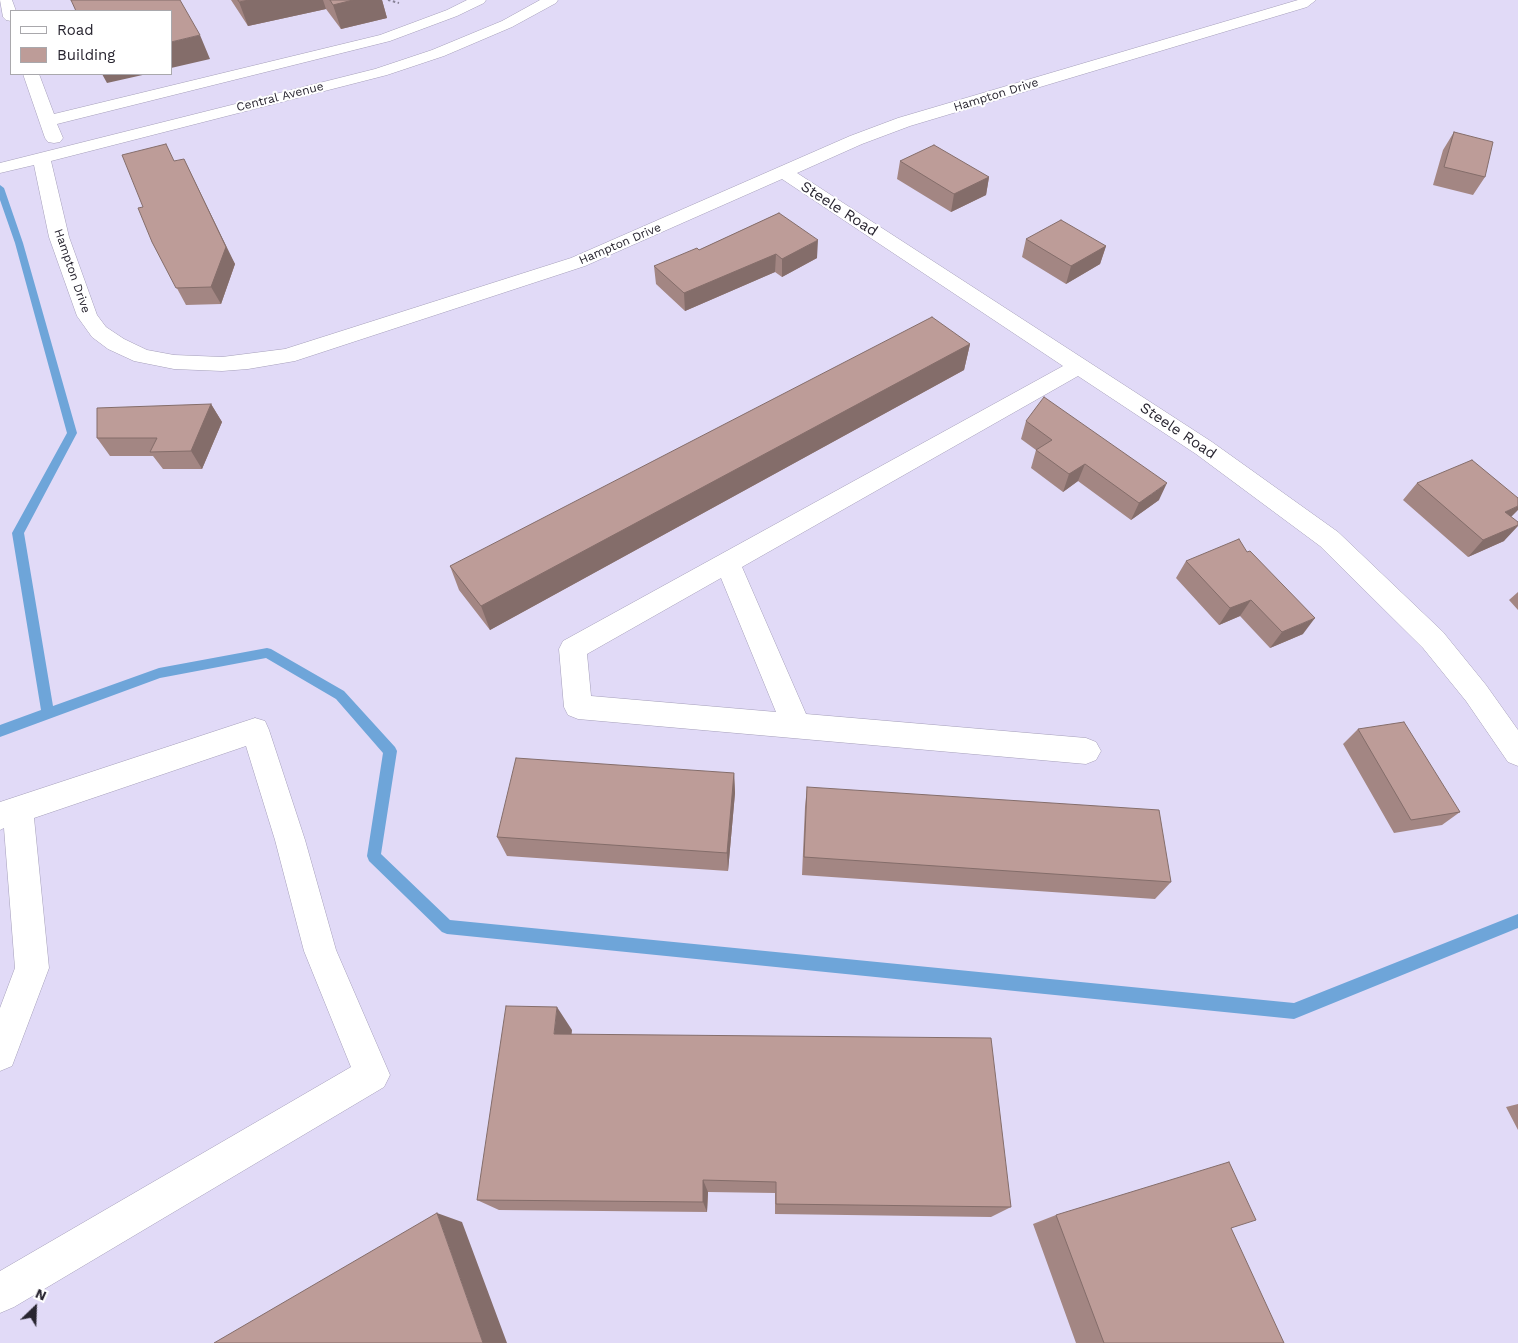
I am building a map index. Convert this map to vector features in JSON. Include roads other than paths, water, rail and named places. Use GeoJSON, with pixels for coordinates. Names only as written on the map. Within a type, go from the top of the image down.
{"type":"FeatureCollection","features":[{"type":"Feature","properties":{"kind":"street"},"geometry":{"type":"LineString","coordinates":[[6,0],[10,14]]}},
{"type":"Feature","properties":{"kind":"street"},"geometry":{"type":"LineString","coordinates":[[48,120],[385,38],[452,13],[479,0]]}},
{"type":"Feature","properties":{"kind":"street","name":"Central Avenue"},"geometry":{"type":"LineString","coordinates":[[0,168],[381,72],[447,50],[507,24],[551,0]]}},
{"type":"Feature","properties":{"kind":"street","name":"Hampton Drive"},"geometry":{"type":"LineString","coordinates":[[31,75],[48,120],[59,237],[87,316],[100,332],[116,344],[142,356],[174,362],[222,364],[287,356],[578,262],[856,140],[904,122],[1292,7],[1309,0]]}},
{"type":"Feature","properties":{"kind":"street","name":"Steele Road"},"geometry":{"type":"LineString","coordinates":[[783,172],[1212,454],[1329,539],[1433,640],[1476,693],[1518,753]]}},
{"type":"Feature","properties":{"kind":"street"},"geometry":{"type":"LineString","coordinates":[[1080,366],[573,649],[578,707],[1086,751]]}},
{"type":"Feature","properties":{"kind":"street"},"geometry":{"type":"LineString","coordinates":[[727,562],[797,727]]}},
{"type":"Feature","properties":{"kind":"street"},"geometry":{"type":"LineString","coordinates":[[0,1054],[32,968],[9,812],[254,730],[290,840],[320,951],[372,1075],[0,1293]]}},
{"type":"Feature","properties":{"kind":"waterway"},"geometry":{"type":"LineString","coordinates":[[0,188],[19,243],[72,433],[18,533],[48,713]]}},
{"type":"Feature","properties":{"kind":"waterway"},"geometry":{"type":"LineString","coordinates":[[0,731],[159,673],[267,653],[340,695],[390,751],[374,856],[447,927],[1294,1011],[1518,921]]}}]}
